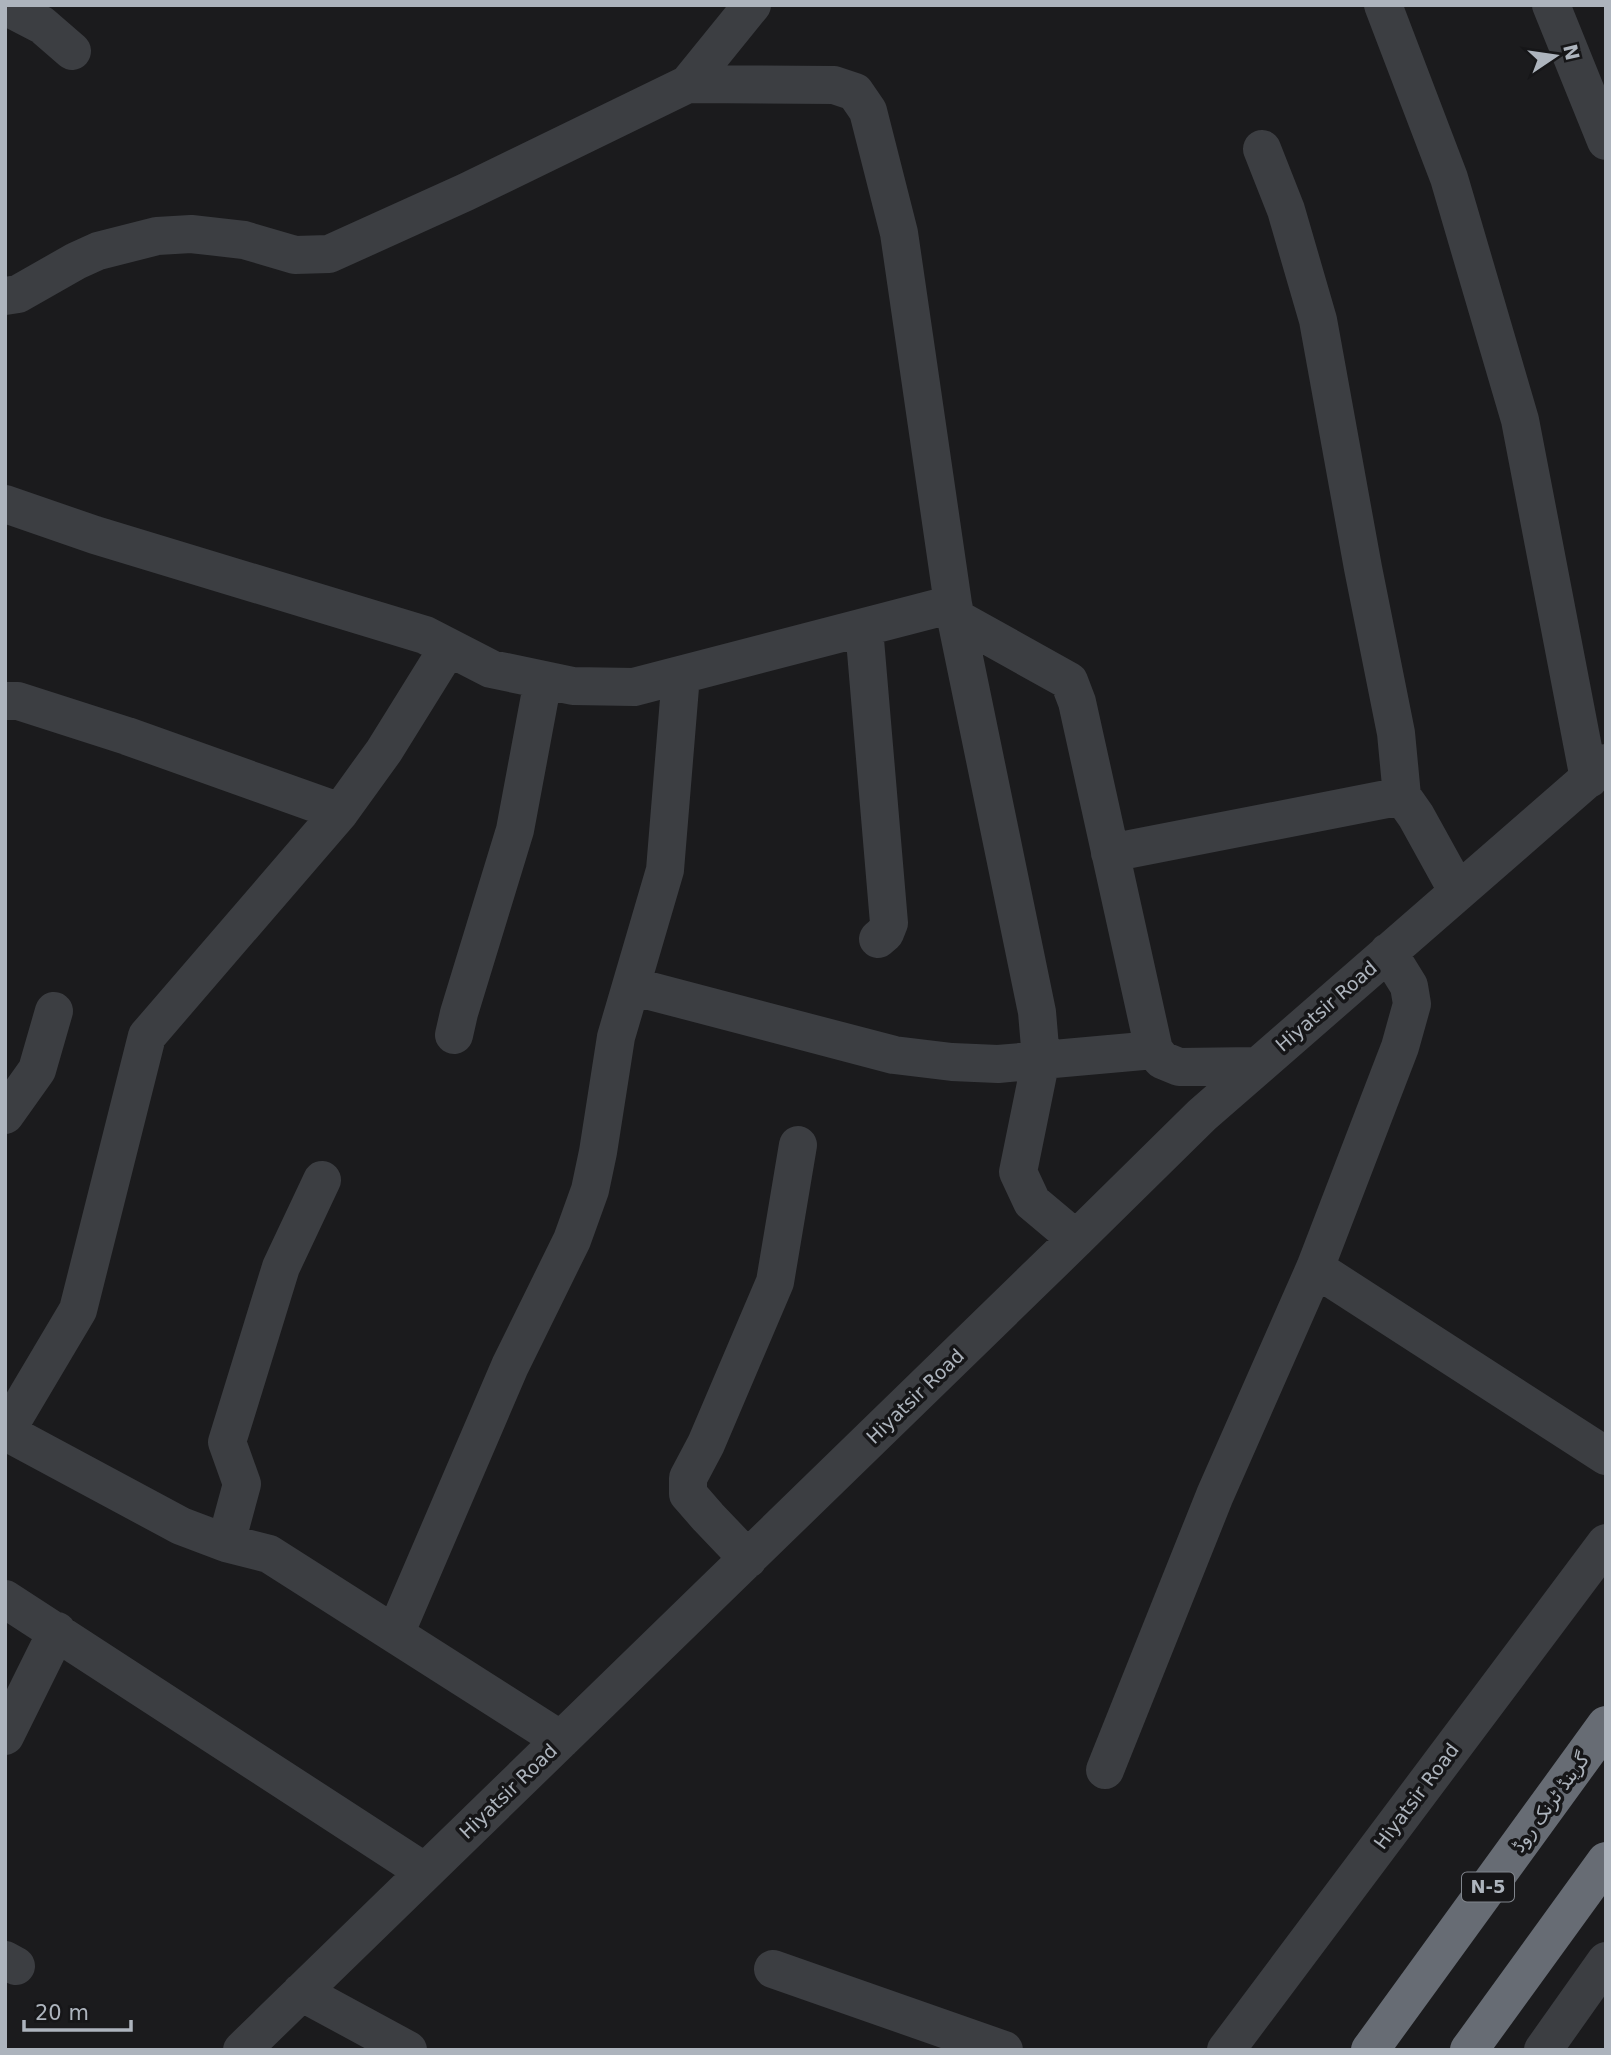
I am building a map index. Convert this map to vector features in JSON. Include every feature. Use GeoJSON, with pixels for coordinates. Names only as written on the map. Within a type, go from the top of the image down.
{"type":"FeatureCollection","features":[{"type":"Feature","properties":{"kind":"highway","name":"گرینڈ ٹرنک روڈ"},"geometry":{"type":"LineString","coordinates":[[1370,2050],[1606,1725]]}},
{"type":"Feature","properties":{"kind":"highway"},"geometry":{"type":"LineString","coordinates":[[1469,2050],[1606,1861]]}},
{"type":"Feature","properties":{"kind":"street"},"geometry":{"type":"LineString","coordinates":[[7,295],[18,294],[98,251],[157,236],[191,234],[244,240],[295,255],[329,254],[466,192],[688,84],[752,5]]}},
{"type":"Feature","properties":{"kind":"street"},"geometry":{"type":"LineString","coordinates":[[1383,5],[1449,178],[1520,421],[1597,771]]}},
{"type":"Feature","properties":{"kind":"street"},"geometry":{"type":"LineString","coordinates":[[1551,5],[1606,141]]}},
{"type":"Feature","properties":{"kind":"street"},"geometry":{"type":"LineString","coordinates":[[5,6],[42,25],[72,51]]}},
{"type":"Feature","properties":{"kind":"street"},"geometry":{"type":"LineString","coordinates":[[688,84],[834,85],[855,92],[868,111],[899,233],[955,611],[1037,1012],[1041,1059],[1018,1171],[1032,1202],[1076,1239]]}},
{"type":"Feature","properties":{"kind":"street"},"geometry":{"type":"LineString","coordinates":[[1262,149],[1286,209],[1318,320],[1396,733],[1402,796],[1458,891]]}},
{"type":"Feature","properties":{"kind":"street"},"geometry":{"type":"LineString","coordinates":[[5,504],[95,535],[425,635],[491,669],[573,686],[634,687],[864,628],[955,611],[1069,681],[1077,702],[1154,1050],[1162,1060],[1179,1067],[1257,1066]]}},
{"type":"Feature","properties":{"kind":"street"},"geometry":{"type":"LineString","coordinates":[[864,628],[888,923],[885,933],[878,939]]}},
{"type":"Feature","properties":{"kind":"street"},"geometry":{"type":"LineString","coordinates":[[448,648],[384,751],[340,812],[147,1036],[78,1310],[6,1431],[181,1526],[226,1543],[269,1554],[561,1740]]}},
{"type":"Feature","properties":{"kind":"street"},"geometry":{"type":"LineString","coordinates":[[395,1634],[510,1366],[579,1223],[594,1173],[616,1037],[665,870],[681,676]]}},
{"type":"Feature","properties":{"kind":"street"},"geometry":{"type":"LineString","coordinates":[[454,1035],[515,830],[542,680]]}},
{"type":"Feature","properties":{"kind":"street"},"geometry":{"type":"LineString","coordinates":[[5,701],[18,701],[127,736],[340,812]]}},
{"type":"Feature","properties":{"kind":"street","name":"Hiyatsir Road"},"geometry":{"type":"LineString","coordinates":[[242,2050],[1202,1115],[1597,771]]}},
{"type":"Feature","properties":{"kind":"street"},"geometry":{"type":"LineString","coordinates":[[1110,853],[1402,796]]}},
{"type":"Feature","properties":{"kind":"street"},"geometry":{"type":"LineString","coordinates":[[1105,1770],[1215,1495],[1315,1268],[1401,1046],[1412,1003],[1409,986],[1388,953]]}},
{"type":"Feature","properties":{"kind":"street"},"geometry":{"type":"LineString","coordinates":[[631,986],[894,1055],[998,1064],[1154,1050]]}},
{"type":"Feature","properties":{"kind":"street"},"geometry":{"type":"LineString","coordinates":[[5,1115],[37,1070],[54,1011]]}},
{"type":"Feature","properties":{"kind":"street"},"geometry":{"type":"LineString","coordinates":[[748,1559],[688,1494],[688,1478],[706,1444],[775,1282],[799,1145]]}},
{"type":"Feature","properties":{"kind":"street"},"geometry":{"type":"LineString","coordinates":[[226,1543],[242,1484],[227,1442],[281,1267],[322,1180]]}},
{"type":"Feature","properties":{"kind":"street"},"geometry":{"type":"LineString","coordinates":[[1315,1268],[1606,1456]]}},
{"type":"Feature","properties":{"kind":"street","name":"Hiyatsir Road"},"geometry":{"type":"LineString","coordinates":[[1226,2050],[1606,1543]]}},
{"type":"Feature","properties":{"kind":"street"},"geometry":{"type":"LineString","coordinates":[[5,1599],[425,1872]]}},
{"type":"Feature","properties":{"kind":"street"},"geometry":{"type":"LineString","coordinates":[[5,1736],[57,1631]]}},
{"type":"Feature","properties":{"kind":"street"},"geometry":{"type":"LineString","coordinates":[[1543,2050],[1606,1961]]}},
{"type":"Feature","properties":{"kind":"street"},"geometry":{"type":"LineString","coordinates":[[773,1969],[1004,2050]]}},
{"type":"Feature","properties":{"kind":"street"},"geometry":{"type":"LineString","coordinates":[[301,1992],[408,2050]]}}]}
